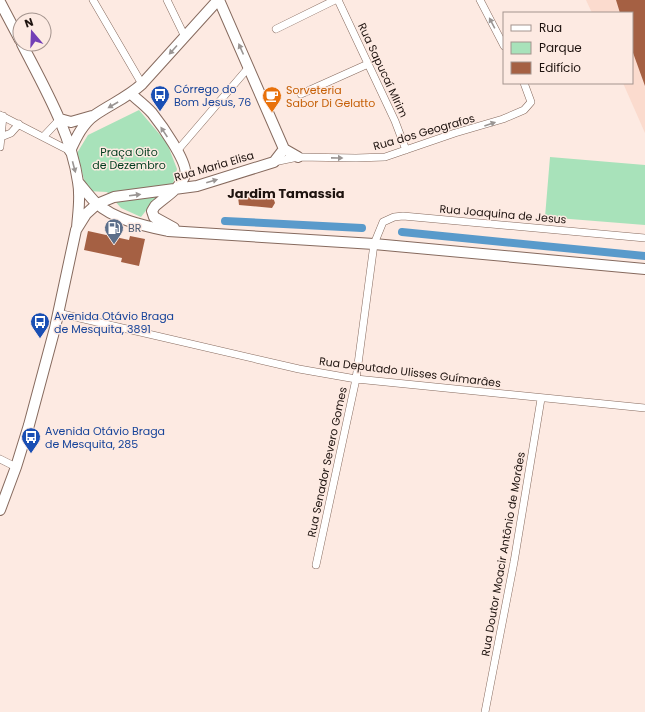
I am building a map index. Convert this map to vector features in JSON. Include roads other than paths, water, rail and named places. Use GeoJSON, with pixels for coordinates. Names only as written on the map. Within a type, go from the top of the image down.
{"type":"FeatureCollection","features":[{"type":"Feature","properties":{"kind":"main road"},"geometry":{"type":"LineString","coordinates":[[60,119],[71,122],[94,116],[131,94],[142,84],[218,0],[284,149],[298,157]]}},
{"type":"Feature","properties":{"kind":"main road"},"geometry":{"type":"LineString","coordinates":[[0,4],[12,26]]}},
{"type":"Feature","properties":{"kind":"main road"},"geometry":{"type":"LineString","coordinates":[[0,510],[16,467],[58,313],[76,230],[78,182],[70,151],[60,119],[26,52]]}},
{"type":"Feature","properties":{"kind":"main road"},"geometry":{"type":"LineString","coordinates":[[131,94],[152,113],[177,151],[186,173],[174,190],[155,206],[152,215],[158,220],[183,232]]}},
{"type":"Feature","properties":{"kind":"main road"},"geometry":{"type":"LineString","coordinates":[[70,151],[80,132],[94,116]]}},
{"type":"Feature","properties":{"kind":"main road"},"geometry":{"type":"LineString","coordinates":[[274,162],[284,149]]}},
{"type":"Feature","properties":{"kind":"main road","name":"Rua Maria Elisa"},"geometry":{"type":"LineString","coordinates":[[97,204],[114,197],[197,186],[274,162]]}},
{"type":"Feature","properties":{"kind":"main road"},"geometry":{"type":"LineString","coordinates":[[78,182],[97,204],[117,215],[141,224],[168,231],[374,244],[645,269]]}},
{"type":"Feature","properties":{"kind":"main road"},"geometry":{"type":"LineString","coordinates":[[76,230],[86,214],[97,204]]}},
{"type":"Feature","properties":{"kind":"street"},"geometry":{"type":"LineString","coordinates":[[93,0],[142,84]]}},
{"type":"Feature","properties":{"kind":"street"},"geometry":{"type":"LineString","coordinates":[[168,0],[185,37]]}},
{"type":"Feature","properties":{"kind":"street"},"geometry":{"type":"LineString","coordinates":[[276,29],[337,0]]}},
{"type":"Feature","properties":{"kind":"street","name":"Rua Sapucaí MIrim"},"geometry":{"type":"LineString","coordinates":[[337,0],[395,121],[406,150]]}},
{"type":"Feature","properties":{"kind":"street"},"geometry":{"type":"LineString","coordinates":[[480,0],[503,44]]}},
{"type":"Feature","properties":{"kind":"street"},"geometry":{"type":"LineString","coordinates":[[301,94],[368,64]]}},
{"type":"Feature","properties":{"kind":"street"},"geometry":{"type":"LineString","coordinates":[[177,151],[249,68]]}},
{"type":"Feature","properties":{"kind":"street","name":"Rua dos Geografos"},"geometry":{"type":"LineString","coordinates":[[274,162],[298,157],[377,158],[406,150],[516,114],[527,107],[531,102],[524,84]]}},
{"type":"Feature","properties":{"kind":"street"},"geometry":{"type":"LineString","coordinates":[[0,147],[1,116],[44,136],[64,150],[70,151]]}},
{"type":"Feature","properties":{"kind":"street"},"geometry":{"type":"LineString","coordinates":[[44,136],[60,119]]}},
{"type":"Feature","properties":{"kind":"street"},"geometry":{"type":"LineString","coordinates":[[1,137],[11,132],[19,124]]}},
{"type":"Feature","properties":{"kind":"street","name":"Rua Joaquina de Jesus"},"geometry":{"type":"LineString","coordinates":[[374,244],[383,222],[387,219],[403,216],[645,238]]}},
{"type":"Feature","properties":{"kind":"street","name":"Rua Senador Severo Gomes"},"geometry":{"type":"LineString","coordinates":[[316,566],[356,379],[374,244]]}},
{"type":"Feature","properties":{"kind":"street","name":"Rua Deputado Ulisses Guímarâes"},"geometry":{"type":"LineString","coordinates":[[58,313],[299,369],[356,379],[541,399],[645,408]]}},
{"type":"Feature","properties":{"kind":"street","name":"Rua Doutor Moacir Antônio de Morâes"},"geometry":{"type":"LineString","coordinates":[[485,712],[514,562],[541,399]]}},
{"type":"Feature","properties":{"kind":"street"},"geometry":{"type":"LineString","coordinates":[[0,459],[16,467]]}},
{"type":"Feature","properties":{"kind":"waterway"},"geometry":{"type":"LineString","coordinates":[[225,221],[362,228]]}},
{"type":"Feature","properties":{"kind":"waterway"},"geometry":{"type":"LineString","coordinates":[[402,232],[645,256]]}},
{"type":"Feature","properties":{"kind":"place","name":"Córrego do Bom Jesus, 76"},"geometry":{"type":"Point","coordinates":[160,112]}},
{"type":"Feature","properties":{"kind":"place","name":"Sorveteria Sabor Di Gelatto"},"geometry":{"type":"Point","coordinates":[272,113]}},
{"type":"Feature","properties":{"kind":"place","name":"BR"},"geometry":{"type":"Point","coordinates":[114,245]}},
{"type":"Feature","properties":{"kind":"place","name":"Avenida Otávio Braga de Mesquita, 3891"},"geometry":{"type":"Point","coordinates":[40,339]}},
{"type":"Feature","properties":{"kind":"place","name":"Avenida Otávio Braga de Mesquita, 285"},"geometry":{"type":"Point","coordinates":[31,454]}},
{"type":"Feature","properties":{"kind":"district","name":"Jardim Tamassia"},"geometry":{"type":"Point","coordinates":[286,193]}},
{"type":"Feature","properties":{"kind":"park label","name":"Praça Oito de Dezembro"},"geometry":{"type":"Point","coordinates":[129,158]}}]}
